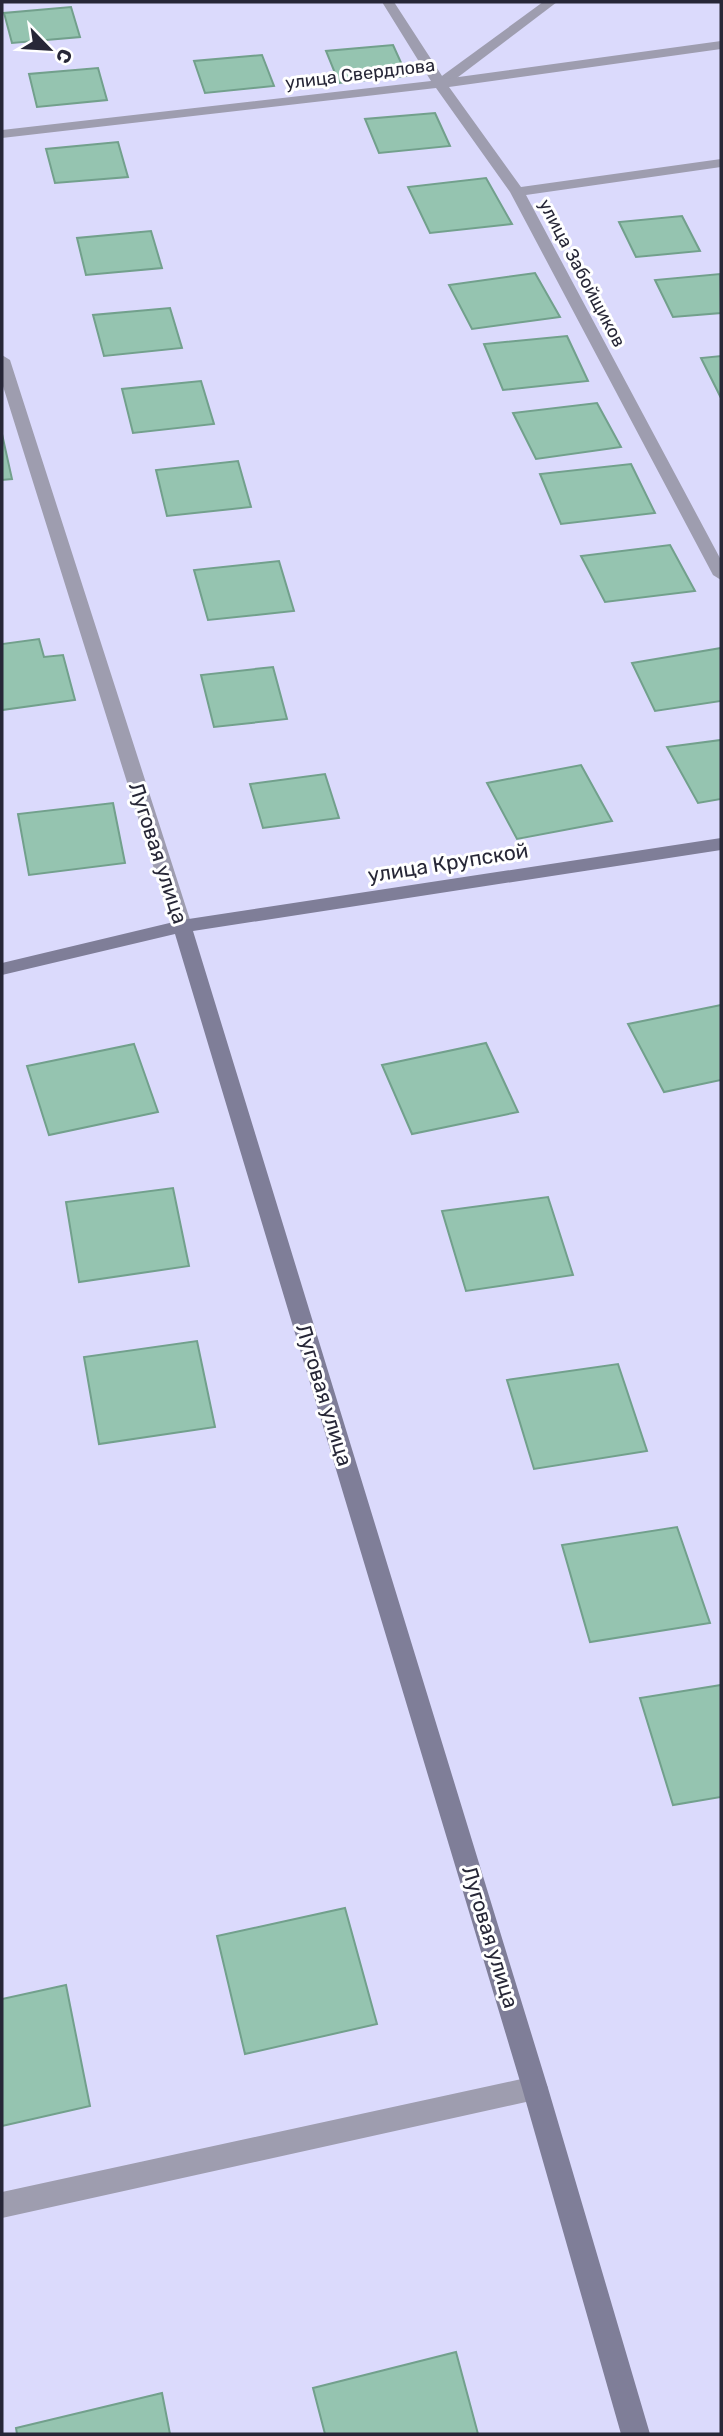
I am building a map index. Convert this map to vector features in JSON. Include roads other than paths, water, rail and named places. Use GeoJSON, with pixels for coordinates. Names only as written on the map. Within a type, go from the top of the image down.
{"type":"FeatureCollection","features":[{"type":"Feature","properties":{"kind":"main road","name":"улица Крупской"},"geometry":{"type":"LineString","coordinates":[[2,969],[182,926],[721,844]]}},
{"type":"Feature","properties":{"kind":"main road","name":"Луговая улица"},"geometry":{"type":"LineString","coordinates":[[182,926],[536,2088],[635,2434]]}},
{"type":"Feature","properties":{"kind":"street","name":"улица Забойщиков"},"geometry":{"type":"LineString","coordinates":[[388,2],[440,84],[517,192],[721,575]]}},
{"type":"Feature","properties":{"kind":"street"},"geometry":{"type":"LineString","coordinates":[[440,84],[551,2]]}},
{"type":"Feature","properties":{"kind":"street","name":"улица Свердлова"},"geometry":{"type":"LineString","coordinates":[[2,134],[440,84],[721,45]]}},
{"type":"Feature","properties":{"kind":"street"},"geometry":{"type":"LineString","coordinates":[[517,192],[721,163]]}},
{"type":"Feature","properties":{"kind":"street","name":"Луговая улица"},"geometry":{"type":"LineString","coordinates":[[2,360],[182,926]]}},
{"type":"Feature","properties":{"kind":"street"},"geometry":{"type":"LineString","coordinates":[[2,2205],[536,2088]]}}]}
